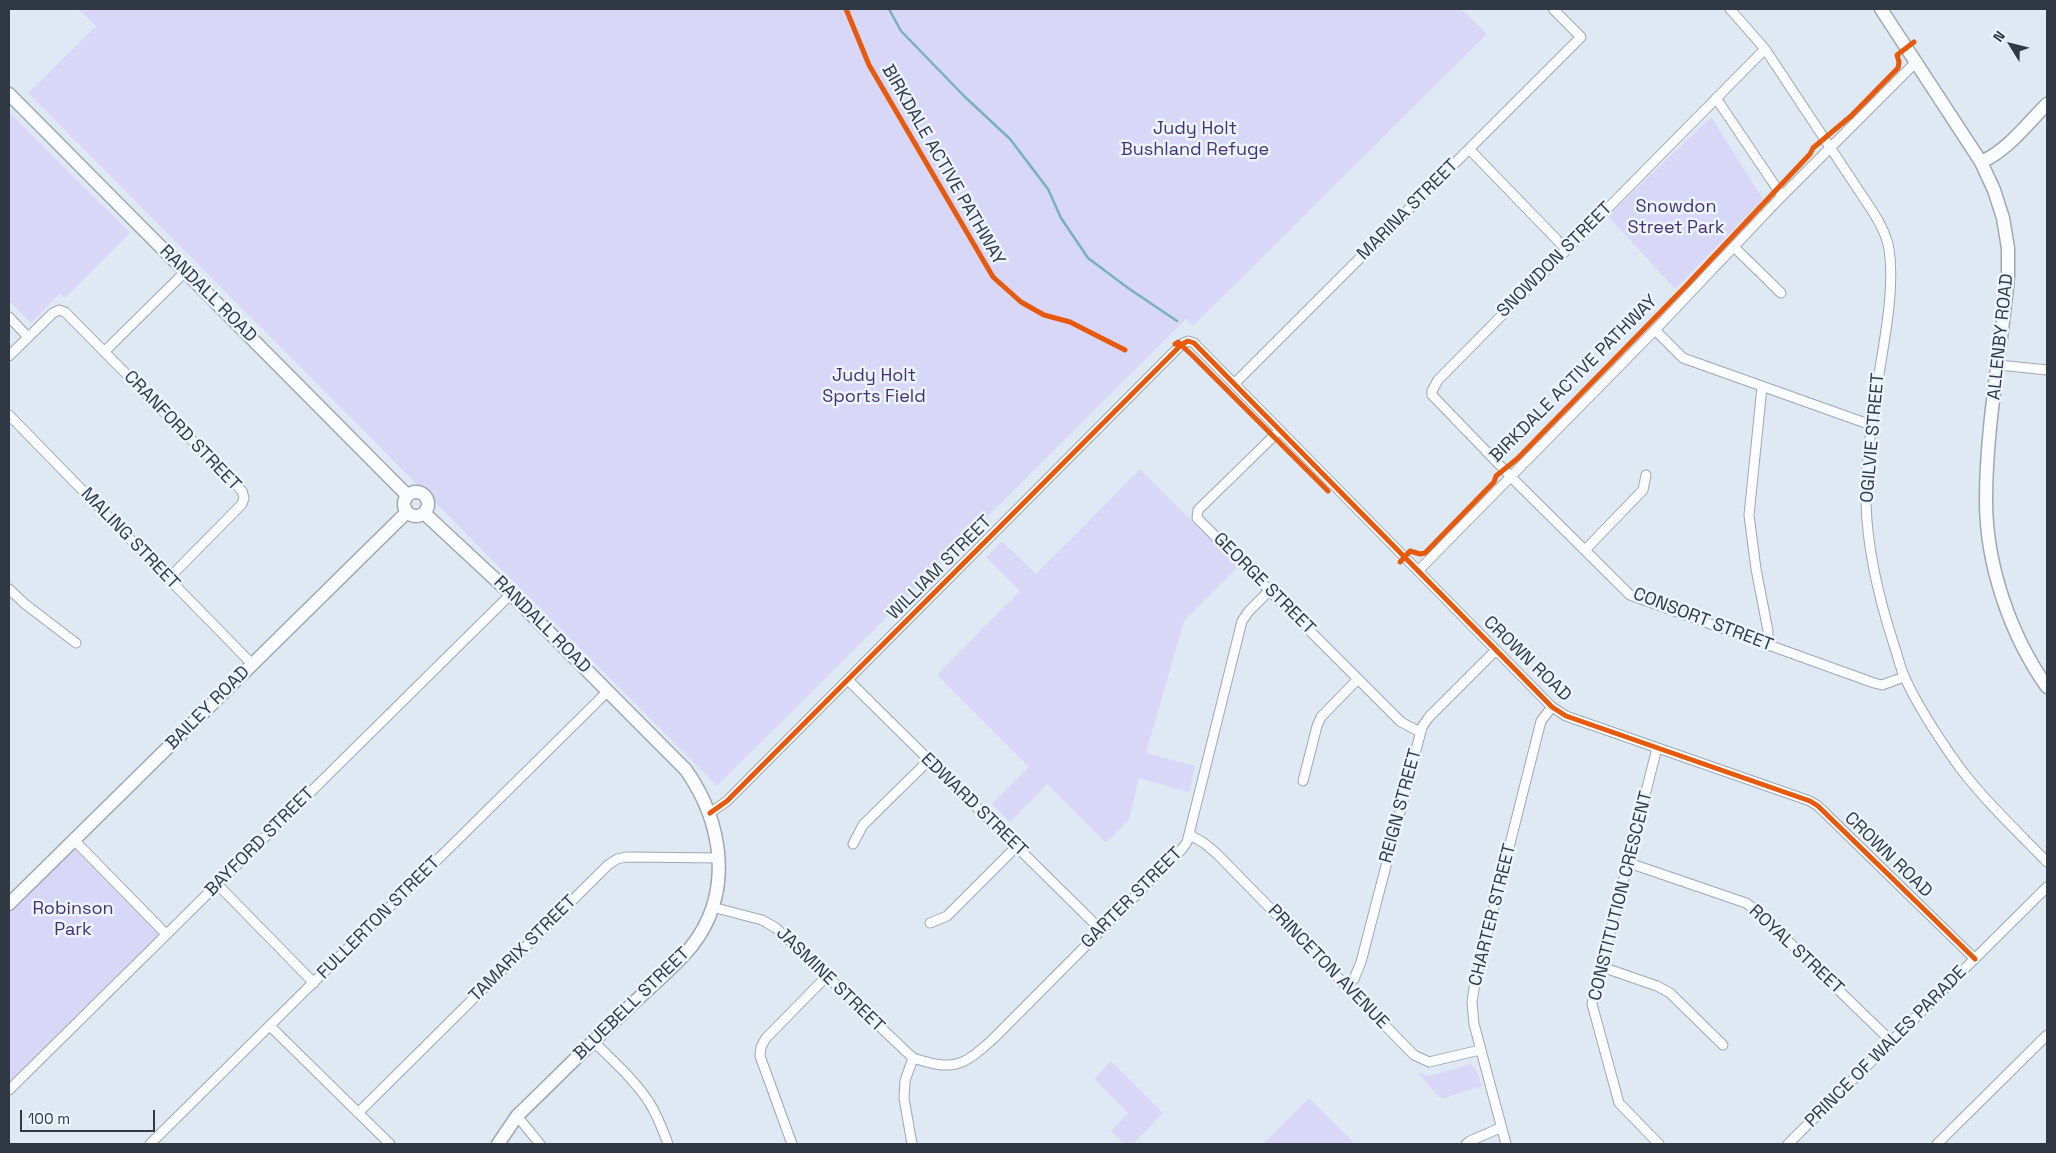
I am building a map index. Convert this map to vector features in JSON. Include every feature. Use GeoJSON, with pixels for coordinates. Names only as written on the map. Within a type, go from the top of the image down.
{"type":"FeatureCollection","features":[{"type":"Feature","properties":{"kind":"street","name":"MARINA STREET"},"geometry":{"type":"LineString","coordinates":[[1234,384],[1581,37],[1554,9]]}},
{"type":"Feature","properties":{"kind":"street","name":"OGILVIE STREET"},"geometry":{"type":"LineString","coordinates":[[1730,9],[1766,49],[1873,212],[1883,229],[1889,248],[1891,271],[1890,295],[1872,425],[1867,469],[1866,502],[1869,543],[1877,587],[1904,677],[1936,733],[1960,768],[1986,800],[2047,862]]}},
{"type":"Feature","properties":{"kind":"street","name":"ALLENBY ROAD"},"geometry":{"type":"LineString","coordinates":[[1881,9],[1981,162],[2003,218],[2008,248],[2008,277],[1988,457],[1986,502],[1990,542],[1997,576],[2008,611],[2024,649],[2047,687]]}},
{"type":"Feature","properties":{"kind":"street","name":"SNOWDON STREET"},"geometry":{"type":"LineString","coordinates":[[1510,477],[1434,399],[1432,390],[1438,380],[1566,249],[1766,49]]}},
{"type":"Feature","properties":{"kind":"street"},"geometry":{"type":"LineString","coordinates":[[1418,571],[1655,330],[1782,196],[1916,62]]}},
{"type":"Feature","properties":{"kind":"street","name":"RANDALL ROAD"},"geometry":{"type":"LineString","coordinates":[[9,94],[407,495]]}},
{"type":"Feature","properties":{"kind":"street"},"geometry":{"type":"LineString","coordinates":[[1716,98],[1782,196]]}},
{"type":"Feature","properties":{"kind":"street"},"geometry":{"type":"LineString","coordinates":[[1981,162],[2001,150],[2047,104]]}},
{"type":"Feature","properties":{"kind":"street"},"geometry":{"type":"LineString","coordinates":[[1469,149],[1566,249]]}},
{"type":"Feature","properties":{"kind":"street"},"geometry":{"type":"LineString","coordinates":[[1734,247],[1781,292]]}},
{"type":"Feature","properties":{"kind":"street"},"geometry":{"type":"LineString","coordinates":[[105,352],[186,271]]}},
{"type":"Feature","properties":{"kind":"street","name":"CRANFORD STREET"},"geometry":{"type":"LineString","coordinates":[[28,336],[59,310],[65,312],[242,492],[244,498],[242,504],[233,515],[168,579]]}},
{"type":"Feature","properties":{"kind":"street"},"geometry":{"type":"LineString","coordinates":[[9,317],[28,336],[9,356]]}},
{"type":"Feature","properties":{"kind":"street"},"geometry":{"type":"LineString","coordinates":[[1655,330],[1683,358],[1872,425]]}},
{"type":"Feature","properties":{"kind":"street","name":"CROWN ROAD"},"geometry":{"type":"LineString","coordinates":[[1188,341],[1194,343],[1552,707],[1566,716],[1810,801],[1818,806],[1975,960]]}},
{"type":"Feature","properties":{"kind":"street","name":"WILLIAM STREET"},"geometry":{"type":"LineString","coordinates":[[710,813],[727,801],[1182,344],[1188,341]]}},
{"type":"Feature","properties":{"kind":"street"},"geometry":{"type":"LineString","coordinates":[[1999,365],[2047,370]]}},
{"type":"Feature","properties":{"kind":"street"},"geometry":{"type":"LineString","coordinates":[[1762,387],[1749,515],[1756,569],[1768,631],[1768,646]]}},
{"type":"Feature","properties":{"kind":"street","name":"MALING STREET"},"geometry":{"type":"LineString","coordinates":[[9,414],[252,664]]}},
{"type":"Feature","properties":{"kind":"street","name":"GEORGE STREET"},"geometry":{"type":"LineString","coordinates":[[1280,430],[1198,510],[1198,518],[1404,726],[1420,732]]}},
{"type":"Feature","properties":{"kind":"street"},"geometry":{"type":"LineString","coordinates":[[1584,550],[1643,490],[1646,475]]}},
{"type":"Feature","properties":{"kind":"street","name":"CONSORT STREET"},"geometry":{"type":"LineString","coordinates":[[1510,477],[1630,595],[1874,683],[1882,685],[1904,677]]}},
{"type":"Feature","properties":{"kind":"street"},"geometry":{"type":"LineString","coordinates":[[416,491],[424,494],[429,505],[424,513],[416,516],[407,512],[404,502],[407,495],[416,491]]}},
{"type":"Feature","properties":{"kind":"street","name":"BAILEY ROAD"},"geometry":{"type":"LineString","coordinates":[[9,904],[407,512]]}},
{"type":"Feature","properties":{"kind":"street","name":"RANDALL ROAD"},"geometry":{"type":"LineString","coordinates":[[424,513],[511,594],[657,740]]}},
{"type":"Feature","properties":{"kind":"street"},"geometry":{"type":"LineString","coordinates":[[9,589],[25,604],[76,643]]}},
{"type":"Feature","properties":{"kind":"street","name":"GARTER STREET"},"geometry":{"type":"LineString","coordinates":[[913,1058],[931,1064],[947,1066],[960,1064],[968,1060],[993,1039],[1182,849],[1190,835],[1242,621],[1249,611],[1270,590]]}},
{"type":"Feature","properties":{"kind":"street","name":"BAYFORD STREET"},"geometry":{"type":"LineString","coordinates":[[9,1090],[511,594]]}},
{"type":"Feature","properties":{"kind":"street","name":"REIGN STREET"},"geometry":{"type":"LineString","coordinates":[[1346,986],[1354,979],[1361,962],[1420,732],[1429,717],[1496,650]]}},
{"type":"Feature","properties":{"kind":"street"},"geometry":{"type":"LineString","coordinates":[[1303,781],[1321,717],[1358,679]]}},
{"type":"Feature","properties":{"kind":"street","name":"EDWARD STREET"},"geometry":{"type":"LineString","coordinates":[[848,680],[1101,930]]}},
{"type":"Feature","properties":{"kind":"street","name":"FULLERTON STREET"},"geometry":{"type":"LineString","coordinates":[[150,1144],[608,691]]}},
{"type":"Feature","properties":{"kind":"street","name":"CHARTER STREET"},"geometry":{"type":"LineString","coordinates":[[1506,1144],[1500,1128],[1480,1050],[1472,1002],[1475,982],[1541,721],[1552,707]]}},
{"type":"Feature","properties":{"kind":"street","name":"BLUEBELL STREET"},"geometry":{"type":"LineString","coordinates":[[498,1144],[517,1116],[683,955],[698,937],[712,907],[717,886],[719,858],[710,813],[699,790],[686,770],[657,740]]}},
{"type":"Feature","properties":{"kind":"street","name":"CONSTITUTION CRESCENT"},"geometry":{"type":"LineString","coordinates":[[1657,748],[1592,1010],[1617,1097],[1625,1110],[1659,1144]]}},
{"type":"Feature","properties":{"kind":"street"},"geometry":{"type":"LineString","coordinates":[[853,844],[863,825],[928,761]]}},
{"type":"Feature","properties":{"kind":"street","name":"PRINCETON AVENUE"},"geometry":{"type":"LineString","coordinates":[[1190,835],[1204,842],[1217,854],[1414,1055],[1428,1062],[1480,1050]]}},
{"type":"Feature","properties":{"kind":"street"},"geometry":{"type":"LineString","coordinates":[[74,840],[166,934]]}},
{"type":"Feature","properties":{"kind":"street"},"geometry":{"type":"LineString","coordinates":[[930,922],[947,916],[1016,847]]}},
{"type":"Feature","properties":{"kind":"street","name":"TAMARIX STREET"},"geometry":{"type":"LineString","coordinates":[[358,1113],[608,865],[617,859],[626,857],[719,858]]}},
{"type":"Feature","properties":{"kind":"street","name":"ROYAL STREET"},"geometry":{"type":"LineString","coordinates":[[1629,863],[1746,903],[1757,910],[1891,1041]]}},
{"type":"Feature","properties":{"kind":"street"},"geometry":{"type":"LineString","coordinates":[[217,884],[314,983]]}},
{"type":"Feature","properties":{"kind":"street","name":"PRINCE OF WALES PARADE"},"geometry":{"type":"LineString","coordinates":[[1788,1144],[2047,887]]}},
{"type":"Feature","properties":{"kind":"street","name":"JASMINE STREET"},"geometry":{"type":"LineString","coordinates":[[712,907],[769,923],[782,932],[913,1058]]}},
{"type":"Feature","properties":{"kind":"street"},"geometry":{"type":"LineString","coordinates":[[1602,967],[1658,986],[1670,993],[1723,1045]]}},
{"type":"Feature","properties":{"kind":"street"},"geometry":{"type":"LineString","coordinates":[[792,1144],[760,1056],[761,1047],[766,1038],[827,976]]}},
{"type":"Feature","properties":{"kind":"street"},"geometry":{"type":"LineString","coordinates":[[270,1026],[390,1144]]}},
{"type":"Feature","properties":{"kind":"street"},"geometry":{"type":"LineString","coordinates":[[1937,1144],[2047,1035]]}},
{"type":"Feature","properties":{"kind":"street"},"geometry":{"type":"LineString","coordinates":[[593,1041],[630,1079],[648,1102],[662,1126],[668,1144]]}},
{"type":"Feature","properties":{"kind":"street"},"geometry":{"type":"LineString","coordinates":[[912,1144],[904,1098],[905,1081],[913,1058]]}},
{"type":"Feature","properties":{"kind":"street"},"geometry":{"type":"LineString","coordinates":[[517,1116],[540,1144]]}},
{"type":"Feature","properties":{"kind":"street"},"geometry":{"type":"LineString","coordinates":[[1466,1144],[1500,1128]]}},
{"type":"Feature","properties":{"kind":"green space"},"geometry":{"type":"Polygon","coordinates":[[[78,9],[1461,9],[1487,34],[1193,326],[1186,319],[717,786],[28,93],[96,26],[78,9]]]}},
{"type":"Feature","properties":{"kind":"green space"},"geometry":{"type":"Polygon","coordinates":[[[9,112],[130,233],[65,298],[60,293],[31,323],[9,301],[9,112]]]}},
{"type":"Feature","properties":{"kind":"green space","name":"Snowdon Street Park"},"geometry":{"type":"Polygon","coordinates":[[[1711,117],[1763,199],[1675,289],[1608,216],[1711,117]]]}},
{"type":"Feature","properties":{"kind":"green space"},"geometry":{"type":"Polygon","coordinates":[[[1140,469],[1238,567],[1184,621],[1146,753],[1195,766],[1189,792],[1139,778],[1129,820],[1106,843],[1047,784],[1010,822],[992,804],[1029,767],[937,675],[1020,591],[986,557],[1002,541],[1036,574],[1140,469]]]}},
{"type":"Feature","properties":{"kind":"green space","name":"Robinson Park"},"geometry":{"type":"Polygon","coordinates":[[[74,840],[166,934],[9,1090],[9,904],[74,840]]]}},
{"type":"Feature","properties":{"kind":"green space"},"geometry":{"type":"Polygon","coordinates":[[[1111,1061],[1163,1113],[1133,1144],[1125,1144],[1111,1131],[1128,1113],[1094,1079],[1111,1061]]]}},
{"type":"Feature","properties":{"kind":"green space"},"geometry":{"type":"Polygon","coordinates":[[[1471,1064],[1476,1069],[1482,1086],[1441,1099],[1418,1073],[1431,1076],[1471,1064]]]}},
{"type":"Feature","properties":{"kind":"green space"},"geometry":{"type":"Polygon","coordinates":[[[1309,1098],[1355,1144],[1263,1144],[1309,1098]]]}},
{"type":"Feature","properties":{"kind":"waterway"},"geometry":{"type":"LineString","coordinates":[[889,9],[901,31],[964,96],[1010,139],[1048,189],[1061,218],[1088,258],[1177,321]]}},
{"type":"Feature","properties":{"kind":"cycle path","name":"BIRKDALE ACTIVE PATHWAY"},"geometry":{"type":"LineString","coordinates":[[846,9],[869,65],[993,277],[1021,302],[1044,315],[1070,322],[1125,350]]}},
{"type":"Feature","properties":{"kind":"cycle path","name":"BIRKDALE ACTIVE PATHWAY"},"geometry":{"type":"LineString","coordinates":[[1400,562],[1410,551],[1420,554],[1425,553],[1494,482],[1496,476],[1517,459],[1684,288],[1810,154],[1813,148],[1851,116],[1898,68],[1897,55],[1914,42]]}},
{"type":"Feature","properties":{"kind":"cycle path"},"geometry":{"type":"LineString","coordinates":[[710,813],[727,801],[1182,344],[1188,341],[1194,343],[1552,707],[1566,716],[1810,801],[1818,806],[1975,959]]}},
{"type":"Feature","properties":{"kind":"cycle path"},"geometry":{"type":"LineString","coordinates":[[1175,344],[1178,342],[1193,356],[1328,491]]}},
{"type":"Feature","properties":{"kind":"park label","name":"Judy Holt Bushland Refuge"},"geometry":{"type":"Point","coordinates":[1195,139]}},
{"type":"Feature","properties":{"kind":"park label","name":"Judy Holt Sports Field"},"geometry":{"type":"Point","coordinates":[874,386]}}]}
